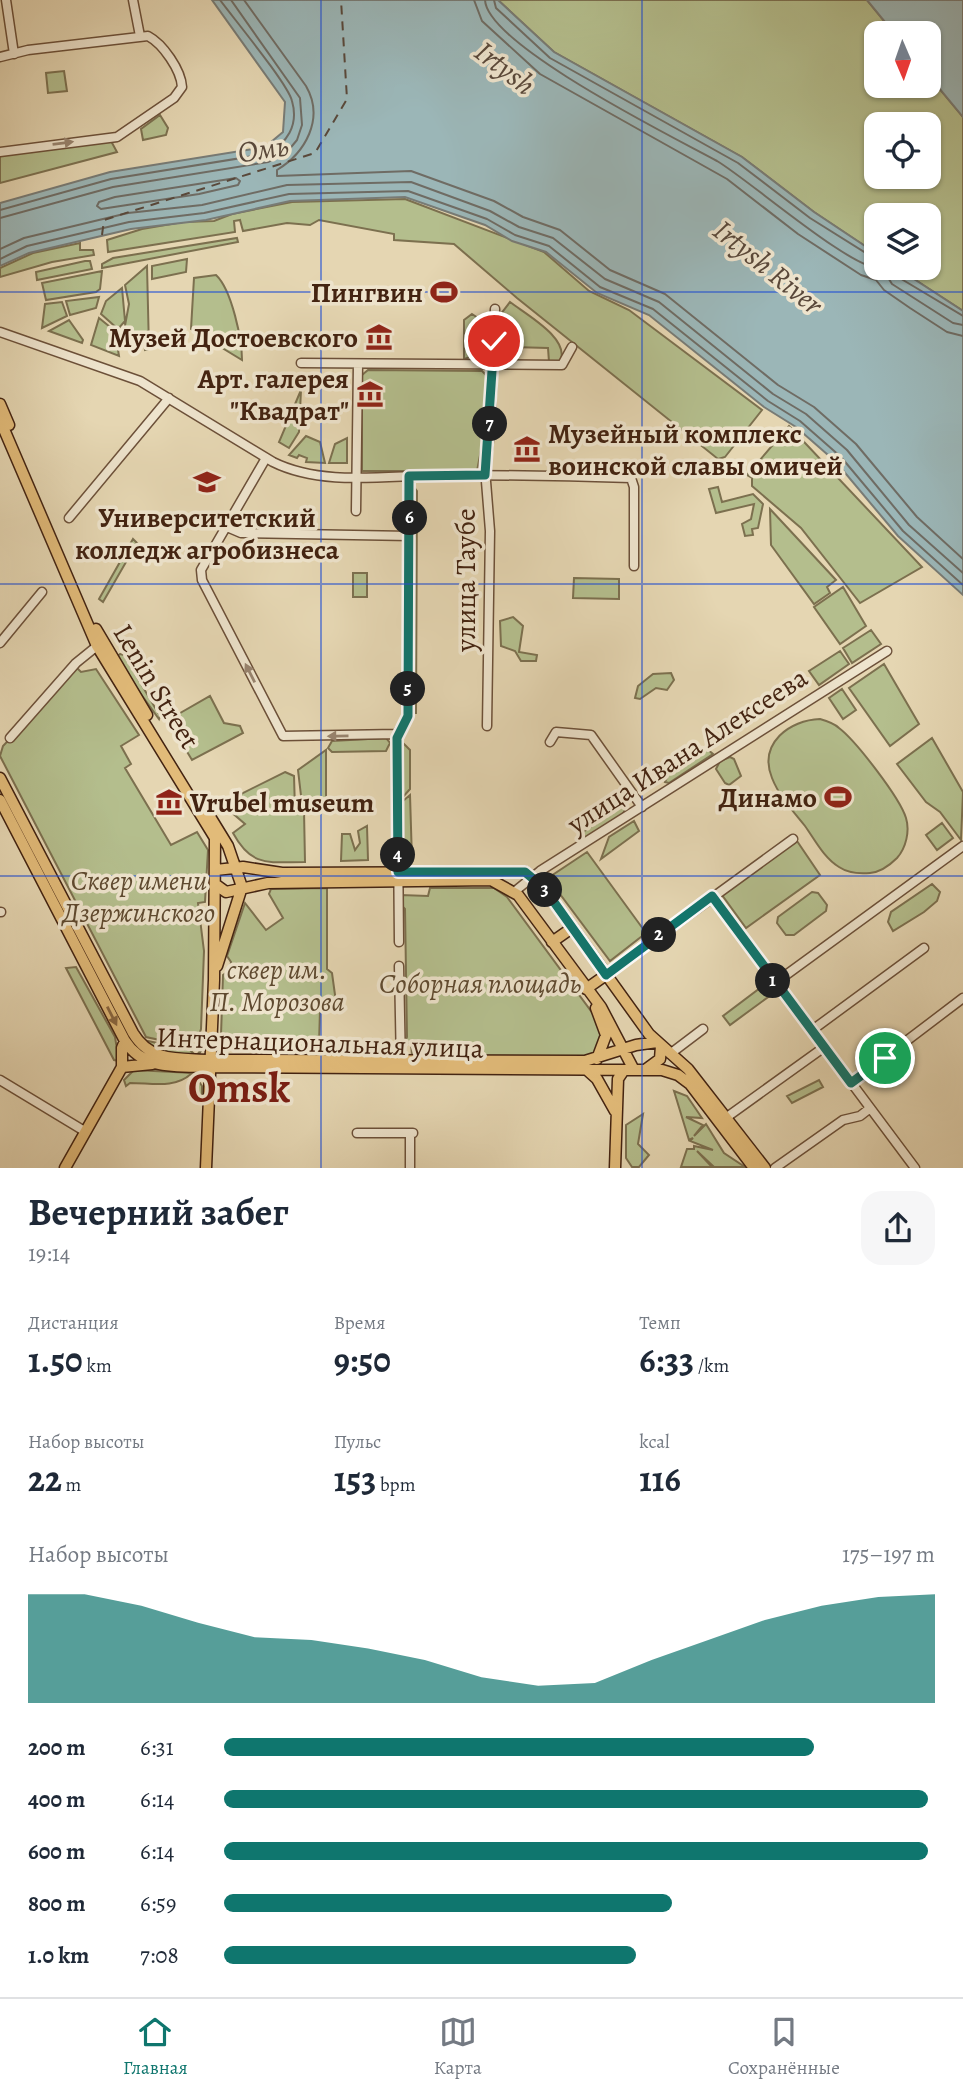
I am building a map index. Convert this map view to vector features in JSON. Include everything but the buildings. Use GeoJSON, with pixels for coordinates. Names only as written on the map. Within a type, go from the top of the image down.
{"type":"FeatureCollection","features":[{"type":"Feature","properties":{"kind":"main road","name":"Lenin Street"},"geometry":{"type":"LineString","coordinates":[[0,404],[98,634],[221,835],[242,887]]}},
{"type":"Feature","properties":{"kind":"main road","name":"Lenin Street"},"geometry":{"type":"LineString","coordinates":[[0,420],[97,646],[215,838],[216,870]]}},
{"type":"Feature","properties":{"kind":"main road"},"geometry":{"type":"LineString","coordinates":[[0,778],[125,1041],[136,1048]]}},
{"type":"Feature","properties":{"kind":"main road"},"geometry":{"type":"LineString","coordinates":[[0,800],[136,1048]]}},
{"type":"Feature","properties":{"kind":"main road"},"geometry":{"type":"LineString","coordinates":[[206,1167],[216,870],[236,867],[329,877]]}},
{"type":"Feature","properties":{"kind":"main road"},"geometry":{"type":"LineString","coordinates":[[217,886],[226,892],[261,884],[329,877],[491,870],[520,871],[534,878],[663,1047],[688,1069],[765,1167]]}},
{"type":"Feature","properties":{"kind":"main road"},"geometry":{"type":"LineString","coordinates":[[398,876],[491,880],[514,892],[552,942],[612,1023],[624,1049],[629,1070],[618,1079],[615,1167]]}},
{"type":"Feature","properties":{"kind":"main road"},"geometry":{"type":"LineString","coordinates":[[214,980],[220,951],[242,887]]}},
{"type":"Feature","properties":{"kind":"main road"},"geometry":{"type":"LineString","coordinates":[[552,942],[572,928]]}},
{"type":"Feature","properties":{"kind":"main road"},"geometry":{"type":"LineString","coordinates":[[586,989],[606,975]]}},
{"type":"Feature","properties":{"kind":"main road"},"geometry":{"type":"LineString","coordinates":[[596,1003],[606,1035],[597,1059]]}},
{"type":"Feature","properties":{"kind":"main road"},"geometry":{"type":"LineString","coordinates":[[65,1167],[122,1067],[121,1048],[125,1041]]}},
{"type":"Feature","properties":{"kind":"main road"},"geometry":{"type":"LineString","coordinates":[[645,1070],[660,1059],[663,1047]]}},
{"type":"Feature","properties":{"kind":"main road","name":"Интернациональная улица"},"geometry":{"type":"LineString","coordinates":[[401,1065],[597,1059],[624,1049],[663,1047]]}},
{"type":"Feature","properties":{"kind":"main road","name":"Интернациональная улица"},"geometry":{"type":"LineString","coordinates":[[136,1048],[161,1057],[210,1063]]}},
{"type":"Feature","properties":{"kind":"main road","name":"Интернациональная улица"},"geometry":{"type":"LineString","coordinates":[[136,1048],[152,1063],[401,1065],[645,1070],[672,1073],[690,1084],[754,1167]]}},
{"type":"Feature","properties":{"kind":"main road"},"geometry":{"type":"LineString","coordinates":[[122,1067],[152,1063]]}},
{"type":"Feature","properties":{"kind":"main road"},"geometry":{"type":"LineString","coordinates":[[586,1070],[597,1079],[615,1111]]}},
{"type":"Feature","properties":{"kind":"street"},"geometry":{"type":"LineString","coordinates":[[6,0],[14,54]]}},
{"type":"Feature","properties":{"kind":"street"},"geometry":{"type":"LineString","coordinates":[[134,0],[140,36]]}},
{"type":"Feature","properties":{"kind":"street"},"geometry":{"type":"LineString","coordinates":[[0,57],[148,36],[159,44],[179,72],[182,87],[174,98],[117,137],[0,152]]}},
{"type":"Feature","properties":{"kind":"street","name":"улица Таубе"},"geometry":{"type":"LineString","coordinates":[[487,726],[490,531],[485,475],[495,309]]}},
{"type":"Feature","properties":{"kind":"street"},"geometry":{"type":"LineString","coordinates":[[0,332],[130,377],[266,458],[305,474],[631,478],[634,487],[634,566]]}},
{"type":"Feature","properties":{"kind":"street"},"geometry":{"type":"LineString","coordinates":[[301,363],[562,365],[572,347]]}},
{"type":"Feature","properties":{"kind":"street"},"geometry":{"type":"LineString","coordinates":[[356,511],[358,364]]}},
{"type":"Feature","properties":{"kind":"street"},"geometry":{"type":"LineString","coordinates":[[69,518],[169,398]]}},
{"type":"Feature","properties":{"kind":"street"},"geometry":{"type":"LineString","coordinates":[[266,458],[201,576],[281,734],[291,738],[397,734]]}},
{"type":"Feature","properties":{"kind":"street"},"geometry":{"type":"LineString","coordinates":[[399,942],[397,734],[408,716],[409,476]]}},
{"type":"Feature","properties":{"kind":"street"},"geometry":{"type":"LineString","coordinates":[[226,527],[241,533],[410,536]]}},
{"type":"Feature","properties":{"kind":"street"},"geometry":{"type":"LineString","coordinates":[[0,643],[42,592]]}},
{"type":"Feature","properties":{"kind":"street"},"geometry":{"type":"LineString","coordinates":[[10,738],[76,663],[97,646]]}},
{"type":"Feature","properties":{"kind":"street","name":"улица Ивана Алексеева"},"geometry":{"type":"LineString","coordinates":[[514,892],[887,651]]}},
{"type":"Feature","properties":{"kind":"street"},"geometry":{"type":"LineString","coordinates":[[550,742],[556,732],[591,735],[642,807]]}},
{"type":"Feature","properties":{"kind":"street"},"geometry":{"type":"LineString","coordinates":[[606,975],[793,839]]}},
{"type":"Feature","properties":{"kind":"street"},"geometry":{"type":"LineString","coordinates":[[775,983],[963,846]]}},
{"type":"Feature","properties":{"kind":"street"},"geometry":{"type":"LineString","coordinates":[[712,896],[915,1167]]}},
{"type":"Feature","properties":{"kind":"street"},"geometry":{"type":"LineString","coordinates":[[811,1031],[924,948]]}},
{"type":"Feature","properties":{"kind":"street"},"geometry":{"type":"LineString","coordinates":[[399,966],[401,1065]]}},
{"type":"Feature","properties":{"kind":"street"},"geometry":{"type":"LineString","coordinates":[[851,1083],[963,998]]}},
{"type":"Feature","properties":{"kind":"street"},"geometry":{"type":"LineString","coordinates":[[663,1047],[703,1029]]}},
{"type":"Feature","properties":{"kind":"street"},"geometry":{"type":"LineString","coordinates":[[727,1117],[824,1048]]}},
{"type":"Feature","properties":{"kind":"street"},"geometry":{"type":"LineString","coordinates":[[0,1080],[86,1132]]}},
{"type":"Feature","properties":{"kind":"street"},"geometry":{"type":"LineString","coordinates":[[775,1167],[844,1121],[860,1116],[869,1109]]}},
{"type":"Feature","properties":{"kind":"street"},"geometry":{"type":"LineString","coordinates":[[357,1133],[411,1133],[410,1167]]}},
{"type":"Feature","properties":{"kind":"green space"},"geometry":{"type":"Polygon","coordinates":[[[498,0],[867,0],[884,21],[864,21],[864,98],[942,98],[942,92],[963,117],[963,311],[915,280],[941,280],[941,203],[864,203],[864,245],[814,212],[742,157],[554,52],[498,0]]]}},
{"type":"Feature","properties":{"kind":"green space"},"geometry":{"type":"Polygon","coordinates":[[[64,71],[67,91],[48,93],[46,73],[64,71]]]}},
{"type":"Feature","properties":{"kind":"green space"},"geometry":{"type":"Polygon","coordinates":[[[160,115],[168,128],[166,135],[143,140],[141,129],[160,115]]]}},
{"type":"Feature","properties":{"kind":"green space"},"geometry":{"type":"Polygon","coordinates":[[[111,141],[117,152],[0,183],[0,155],[111,141]]]}},
{"type":"Feature","properties":{"kind":"green space"},"geometry":{"type":"Polygon","coordinates":[[[405,199],[544,252],[589,291],[629,310],[762,410],[725,457],[718,459],[454,244],[394,240],[394,234],[319,220],[310,225],[287,223],[243,231],[240,220],[234,221],[235,232],[108,252],[107,240],[142,229],[183,222],[214,221],[232,214],[292,202],[405,199]]]}},
{"type":"Feature","properties":{"kind":"green space"},"geometry":{"type":"Polygon","coordinates":[[[237,238],[238,242],[102,268],[102,264],[113,258],[237,238]]]}},
{"type":"Feature","properties":{"kind":"green space"},"geometry":{"type":"Polygon","coordinates":[[[80,243],[80,250],[93,250],[94,255],[52,262],[0,277],[0,268],[33,253],[80,243]]]}},
{"type":"Feature","properties":{"kind":"green space"},"geometry":{"type":"Polygon","coordinates":[[[187,259],[186,272],[152,279],[152,266],[187,259]]]}},
{"type":"Feature","properties":{"kind":"green space"},"geometry":{"type":"Polygon","coordinates":[[[90,261],[92,269],[37,280],[36,272],[90,261]]]}},
{"type":"Feature","properties":{"kind":"green space"},"geometry":{"type":"Polygon","coordinates":[[[147,266],[149,349],[145,350],[143,336],[128,335],[124,331],[129,304],[125,285],[147,266]]]}},
{"type":"Feature","properties":{"kind":"green space"},"geometry":{"type":"Polygon","coordinates":[[[102,271],[100,289],[96,292],[46,300],[42,283],[102,271]]]}},
{"type":"Feature","properties":{"kind":"green space"},"geometry":{"type":"Polygon","coordinates":[[[216,275],[231,303],[238,328],[242,360],[191,329],[194,278],[216,275]]]}},
{"type":"Feature","properties":{"kind":"green space"},"geometry":{"type":"Polygon","coordinates":[[[122,288],[125,321],[118,329],[101,314],[106,301],[122,288]]]}},
{"type":"Feature","properties":{"kind":"green space"},"geometry":{"type":"Polygon","coordinates":[[[99,297],[96,308],[70,315],[66,301],[99,297]]]}},
{"type":"Feature","properties":{"kind":"green space"},"geometry":{"type":"Polygon","coordinates":[[[62,302],[67,316],[42,328],[45,304],[62,302]]]}},
{"type":"Feature","properties":{"kind":"green space"},"geometry":{"type":"Polygon","coordinates":[[[510,302],[553,336],[562,353],[560,362],[549,362],[548,348],[512,347],[512,360],[496,360],[497,319],[510,302]]]}},
{"type":"Feature","properties":{"kind":"green space"},"geometry":{"type":"Polygon","coordinates":[[[472,314],[487,324],[487,352],[464,359],[464,320],[472,314]]]}},
{"type":"Feature","properties":{"kind":"green space"},"geometry":{"type":"Polygon","coordinates":[[[99,318],[115,331],[119,356],[91,345],[99,318]]]}},
{"type":"Feature","properties":{"kind":"green space"},"geometry":{"type":"Polygon","coordinates":[[[69,320],[83,340],[82,343],[49,331],[69,320]]]}},
{"type":"Feature","properties":{"kind":"green space"},"geometry":{"type":"Polygon","coordinates":[[[368,370],[482,371],[487,376],[486,424],[477,471],[362,471],[362,375],[368,370]]]}},
{"type":"Feature","properties":{"kind":"green space"},"geometry":{"type":"Polygon","coordinates":[[[301,390],[299,432],[289,448],[279,442],[301,390]]]}},
{"type":"Feature","properties":{"kind":"green space"},"geometry":{"type":"Polygon","coordinates":[[[789,426],[922,567],[860,603],[801,528],[752,486],[752,478],[747,475],[789,426]]]}},
{"type":"Feature","properties":{"kind":"green space"},"geometry":{"type":"Polygon","coordinates":[[[306,436],[320,442],[325,463],[306,462],[307,458],[289,455],[306,436]]]}},
{"type":"Feature","properties":{"kind":"green space"},"geometry":{"type":"Polygon","coordinates":[[[347,438],[347,463],[329,463],[335,444],[347,438]]]}},
{"type":"Feature","properties":{"kind":"green space"},"geometry":{"type":"Polygon","coordinates":[[[414,487],[417,491],[416,713],[413,713],[414,487]]]}},
{"type":"Feature","properties":{"kind":"green space"},"geometry":{"type":"Polygon","coordinates":[[[718,487],[722,502],[753,494],[763,504],[758,528],[752,529],[753,535],[745,536],[742,524],[751,519],[754,504],[716,513],[709,489],[718,487]]]}},
{"type":"Feature","properties":{"kind":"green space"},"geometry":{"type":"Polygon","coordinates":[[[770,509],[836,580],[827,587],[830,593],[814,604],[771,545],[770,509]]]}},
{"type":"Feature","properties":{"kind":"green space"},"geometry":{"type":"Polygon","coordinates":[[[133,539],[137,543],[103,602],[99,599],[133,539]]]}},
{"type":"Feature","properties":{"kind":"green space"},"geometry":{"type":"Polygon","coordinates":[[[353,573],[367,573],[367,597],[353,597],[353,573]]]}},
{"type":"Feature","properties":{"kind":"green space"},"geometry":{"type":"Polygon","coordinates":[[[574,578],[619,579],[619,599],[573,598],[574,578]]]}},
{"type":"Feature","properties":{"kind":"green space"},"geometry":{"type":"Polygon","coordinates":[[[843,587],[866,626],[840,644],[814,607],[843,587]]]}},
{"type":"Feature","properties":{"kind":"green space"},"geometry":{"type":"Polygon","coordinates":[[[513,617],[523,626],[519,652],[537,655],[536,661],[521,661],[515,651],[501,646],[500,621],[513,617]]]}},
{"type":"Feature","properties":{"kind":"green space"},"geometry":{"type":"Polygon","coordinates":[[[871,630],[881,644],[852,663],[843,648],[871,630]]]}},
{"type":"Feature","properties":{"kind":"green space"},"geometry":{"type":"Polygon","coordinates":[[[840,651],[849,664],[819,685],[809,671],[840,651]]]}},
{"type":"Feature","properties":{"kind":"green space"},"geometry":{"type":"Polygon","coordinates":[[[124,655],[160,716],[159,719],[119,664],[116,657],[124,655]]]}},
{"type":"Feature","properties":{"kind":"green space"},"geometry":{"type":"Polygon","coordinates":[[[884,664],[919,724],[890,746],[849,688],[884,664]]]}},
{"type":"Feature","properties":{"kind":"green space","name":"Сквер имени Дзержинского"},"geometry":{"type":"Polygon","coordinates":[[[77,668],[81,672],[96,669],[139,735],[121,746],[131,764],[125,768],[171,845],[197,832],[208,850],[205,902],[198,903],[204,951],[201,1029],[199,1035],[183,1045],[146,1037],[0,756],[3,746],[77,668]]]}},
{"type":"Feature","properties":{"kind":"green space"},"geometry":{"type":"Polygon","coordinates":[[[671,673],[674,680],[667,690],[656,688],[640,699],[635,698],[638,686],[653,674],[671,673]]]}},
{"type":"Feature","properties":{"kind":"green space"},"geometry":{"type":"Polygon","coordinates":[[[842,689],[856,710],[843,719],[829,698],[842,689]]]}},
{"type":"Feature","properties":{"kind":"green space"},"geometry":{"type":"Polygon","coordinates":[[[210,696],[224,723],[240,726],[243,733],[192,760],[168,720],[210,696]]]}},
{"type":"Feature","properties":{"kind":"green space","name":"Динамо"},"geometry":{"type":"Polygon","coordinates":[[[820,719],[837,726],[856,745],[887,784],[906,818],[907,834],[903,849],[891,864],[878,871],[854,873],[834,863],[824,854],[778,791],[772,778],[769,754],[773,744],[788,729],[809,720],[820,719]]]}},
{"type":"Feature","properties":{"kind":"green space"},"geometry":{"type":"Polygon","coordinates":[[[386,738],[390,743],[386,751],[332,752],[328,748],[332,741],[386,738]]]}},
{"type":"Feature","properties":{"kind":"green space"},"geometry":{"type":"Polygon","coordinates":[[[932,738],[963,792],[961,840],[940,812],[926,802],[897,764],[932,738]]]}},
{"type":"Feature","properties":{"kind":"green space"},"geometry":{"type":"Polygon","coordinates":[[[402,742],[410,750],[410,789],[403,797],[402,742]]]}},
{"type":"Feature","properties":{"kind":"green space"},"geometry":{"type":"Polygon","coordinates":[[[707,749],[713,754],[669,783],[665,782],[668,775],[707,749]]]}},
{"type":"Feature","properties":{"kind":"green space"},"geometry":{"type":"Polygon","coordinates":[[[326,750],[326,802],[302,804],[298,770],[326,750]]]}},
{"type":"Feature","properties":{"kind":"green space"},"geometry":{"type":"Polygon","coordinates":[[[730,757],[734,759],[741,776],[729,785],[716,769],[720,761],[730,757]]]}},
{"type":"Feature","properties":{"kind":"green space"},"geometry":{"type":"Polygon","coordinates":[[[285,772],[294,776],[295,810],[304,811],[305,862],[263,861],[247,852],[233,833],[245,824],[230,811],[225,802],[285,772]]]}},
{"type":"Feature","properties":{"kind":"green space"},"geometry":{"type":"Polygon","coordinates":[[[410,795],[412,860],[404,860],[403,801],[410,795]]]}},
{"type":"Feature","properties":{"kind":"green space"},"geometry":{"type":"Polygon","coordinates":[[[622,806],[626,808],[621,817],[577,843],[583,832],[622,806]]]}},
{"type":"Feature","properties":{"kind":"green space"},"geometry":{"type":"Polygon","coordinates":[[[634,821],[639,831],[601,859],[609,837],[634,821]]]}},
{"type":"Feature","properties":{"kind":"green space"},"geometry":{"type":"Polygon","coordinates":[[[942,823],[953,838],[937,850],[926,835],[942,823]]]}},
{"type":"Feature","properties":{"kind":"green space"},"geometry":{"type":"Polygon","coordinates":[[[367,826],[368,860],[341,861],[342,834],[350,834],[355,850],[360,843],[358,831],[367,826]]]}},
{"type":"Feature","properties":{"kind":"green space","name":"Динамо"},"geometry":{"type":"Polygon","coordinates":[[[797,841],[820,875],[746,928],[722,895],[797,841]]]}},
{"type":"Feature","properties":{"kind":"green space"},"geometry":{"type":"Polygon","coordinates":[[[587,852],[646,933],[610,961],[548,878],[587,852]]]}},
{"type":"Feature","properties":{"kind":"green space"},"geometry":{"type":"Polygon","coordinates":[[[932,884],[940,892],[937,901],[893,931],[888,922],[891,912],[932,884]]]}},
{"type":"Feature","properties":{"kind":"green space","name":"сквер им. П. Морозова"},"geometry":{"type":"Polygon","coordinates":[[[327,888],[327,969],[332,973],[336,1002],[340,1004],[336,1010],[320,1010],[319,1044],[328,1045],[328,1048],[234,1047],[221,1035],[223,975],[230,970],[231,962],[227,956],[245,903],[266,930],[283,918],[269,894],[271,889],[327,888]]]}},
{"type":"Feature","properties":{"kind":"green space","name":"Соборная площадь"},"geometry":{"type":"Polygon","coordinates":[[[430,888],[494,888],[507,897],[602,1026],[599,1051],[583,1058],[412,1056],[411,1043],[404,1043],[407,1037],[405,909],[401,895],[428,896],[430,888]]]}},
{"type":"Feature","properties":{"kind":"green space"},"geometry":{"type":"Polygon","coordinates":[[[812,892],[818,893],[827,905],[826,911],[794,935],[786,935],[777,923],[778,917],[812,892]]]}},
{"type":"Feature","properties":{"kind":"green space"},"geometry":{"type":"Polygon","coordinates":[[[76,967],[115,1037],[119,1061],[114,1060],[66,968],[76,967]]]}},
{"type":"Feature","properties":{"kind":"green space"},"geometry":{"type":"Polygon","coordinates":[[[764,985],[771,995],[730,1025],[723,1016],[764,985]]]}},
{"type":"Feature","properties":{"kind":"green space"},"geometry":{"type":"Polygon","coordinates":[[[148,1041],[190,1050],[196,1056],[161,1052],[144,1043],[148,1041]]]}},
{"type":"Feature","properties":{"kind":"green space"},"geometry":{"type":"Polygon","coordinates":[[[206,1042],[198,1056],[200,1051],[194,1045],[206,1042]]]}},
{"type":"Feature","properties":{"kind":"green space"},"geometry":{"type":"Polygon","coordinates":[[[134,1070],[193,1073],[202,1086],[202,1098],[190,1086],[196,1079],[191,1074],[177,1082],[130,1083],[126,1086],[124,1080],[134,1070]]]}},
{"type":"Feature","properties":{"kind":"green space"},"geometry":{"type":"Polygon","coordinates":[[[819,1080],[823,1087],[792,1103],[787,1096],[819,1080]]]}},
{"type":"Feature","properties":{"kind":"green space"},"geometry":{"type":"Polygon","coordinates":[[[674,1091],[687,1096],[702,1118],[686,1117],[703,1125],[694,1136],[706,1124],[724,1153],[745,1167],[714,1167],[697,1151],[712,1167],[681,1167],[687,1149],[694,1149],[694,1146],[713,1150],[690,1141],[693,1138],[689,1140],[674,1091]]]}},
{"type":"Feature","properties":{"kind":"green space"},"geometry":{"type":"Polygon","coordinates":[[[643,1114],[638,1144],[649,1155],[639,1167],[632,1167],[626,1158],[626,1125],[643,1114]]]}},
{"type":"Feature","properties":{"kind":"water"},"geometry":{"type":"Polygon","coordinates":[[[212,0],[498,0],[554,52],[742,157],[814,212],[864,245],[864,280],[915,280],[963,311],[963,595],[898,536],[836,462],[796,427],[764,407],[649,315],[597,293],[546,252],[512,241],[485,225],[405,197],[290,201],[206,220],[131,229],[29,253],[0,266],[0,203],[110,172],[265,147],[283,132],[285,102],[212,0]]]}},
{"type":"Feature","properties":{"kind":"water"},"geometry":{"type":"Polygon","coordinates":[[[867,0],[963,0],[963,117],[942,92],[942,21],[884,21],[867,0]]]}},
{"type":"Feature","properties":{"kind":"ferry route"},"geometry":{"type":"LineString","coordinates":[[102,235],[104,220],[315,153],[347,99],[341,0]]}},
{"type":"Feature","properties":{"kind":"place","name":"Пингвин"},"geometry":{"type":"Point","coordinates":[444,292]}},
{"type":"Feature","properties":{"kind":"place","name":"Музей Достоевского"},"geometry":{"type":"Point","coordinates":[379,337]}},
{"type":"Feature","properties":{"kind":"place","name":"Арт. галерея \"Квадрат\""},"geometry":{"type":"Point","coordinates":[370,394]}},
{"type":"Feature","properties":{"kind":"place","name":"Музейный комплекс воинской славы омичей"},"geometry":{"type":"Point","coordinates":[527,449]}},
{"type":"Feature","properties":{"kind":"place","name":"Университетский колледж агробизнеса"},"geometry":{"type":"Point","coordinates":[207,482]}},
{"type":"Feature","properties":{"kind":"place","name":"Динамо"},"geometry":{"type":"Point","coordinates":[838,797]}},
{"type":"Feature","properties":{"kind":"place","name":"Vrubel museum"},"geometry":{"type":"Point","coordinates":[169,802]}},
{"type":"Feature","properties":{"kind":"district","name":"Omsk"},"geometry":{"type":"Point","coordinates":[239,1087]}},
{"type":"Feature","properties":{"kind":"route"},"geometry":{"type":"LineString","coordinates":[[494,341],[490,433],[485,475],[409,476],[408,716],[405,725],[397,734],[398,872],[525,872],[544,888],[606,975],[712,896],[851,1083],[885,1058]]}},
{"type":"Feature","properties":{"kind":"water label","name":"Irtysh"},"geometry":{"type":"Point","coordinates":[505,68]}},
{"type":"Feature","properties":{"kind":"water label","name":"Омь"},"geometry":{"type":"Point","coordinates":[263,149]}},
{"type":"Feature","properties":{"kind":"water label","name":"Irtysh River"},"geometry":{"type":"Point","coordinates":[768,267]}}]}
